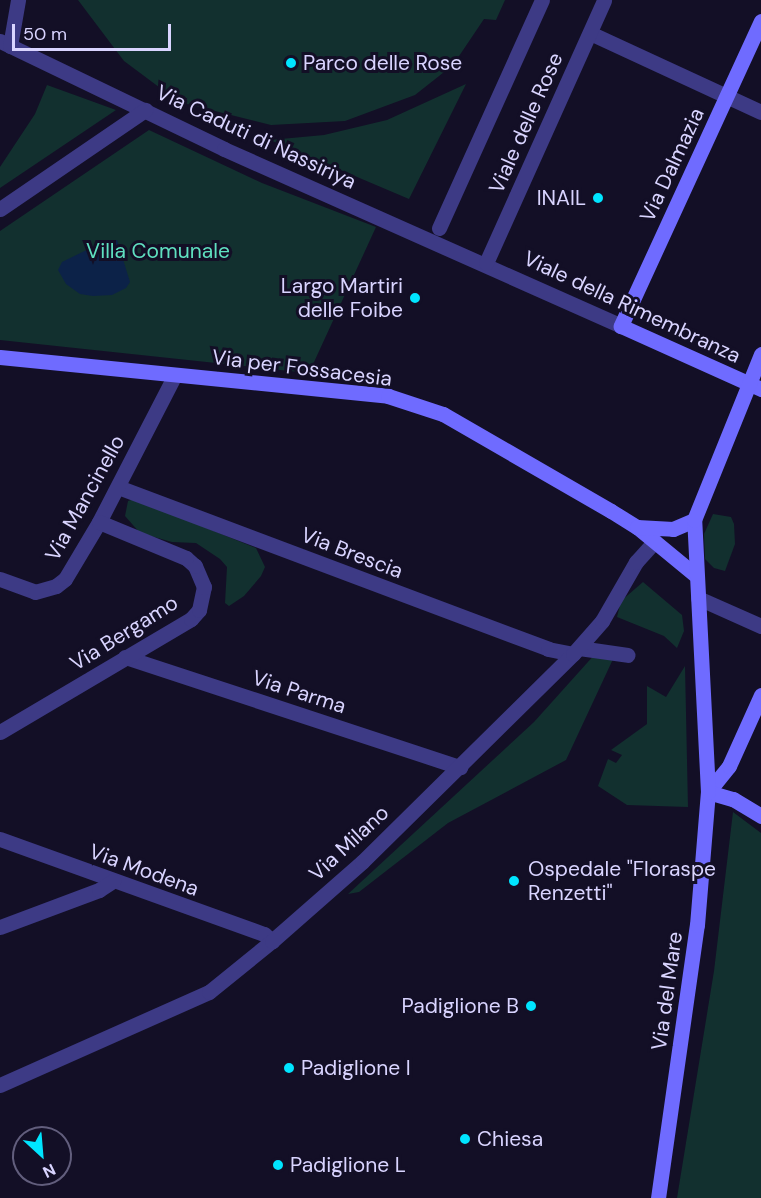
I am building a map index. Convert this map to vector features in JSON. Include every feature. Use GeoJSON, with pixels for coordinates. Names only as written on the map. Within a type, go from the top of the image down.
{"type":"FeatureCollection","features":[{"type":"Feature","properties":{"kind":"street"},"geometry":{"type":"LineString","coordinates":[[5,44],[18,0]]}},
{"type":"Feature","properties":{"kind":"street"},"geometry":{"type":"LineString","coordinates":[[440,228],[542,0]]}},
{"type":"Feature","properties":{"kind":"street","name":"Viale delle Rose"},"geometry":{"type":"LineString","coordinates":[[486,263],[604,0]]}},
{"type":"Feature","properties":{"kind":"street","name":"Via Dalmazia"},"geometry":{"type":"LineString","coordinates":[[621,326],[761,21]]}},
{"type":"Feature","properties":{"kind":"street"},"geometry":{"type":"LineString","coordinates":[[590,33],[761,112]]}},
{"type":"Feature","properties":{"kind":"street","name":"Via Caduti di Nassiriya"},"geometry":{"type":"LineString","coordinates":[[5,44],[224,149],[486,263]]}},
{"type":"Feature","properties":{"kind":"street"},"geometry":{"type":"LineString","coordinates":[[0,209],[145,110]]}},
{"type":"Feature","properties":{"kind":"street","name":"Viale della Rimembranza"},"geometry":{"type":"LineString","coordinates":[[486,263],[754,386]]}},
{"type":"Feature","properties":{"kind":"street"},"geometry":{"type":"LineString","coordinates":[[637,527],[673,529],[694,520],[754,386],[761,354]]}},
{"type":"Feature","properties":{"kind":"street","name":"Via per Fossacesia"},"geometry":{"type":"LineString","coordinates":[[0,357],[388,396],[443,414],[637,527],[694,574]]}},
{"type":"Feature","properties":{"kind":"street","name":"Via Mancinello"},"geometry":{"type":"LineString","coordinates":[[0,579],[35,592],[56,586],[99,522],[175,375]]}},
{"type":"Feature","properties":{"kind":"street","name":"Via Brescia"},"geometry":{"type":"LineString","coordinates":[[118,487],[548,649],[628,655]]}},
{"type":"Feature","properties":{"kind":"street","name":"Via del Mare"},"geometry":{"type":"LineString","coordinates":[[658,1198],[697,925],[708,792],[698,598],[694,574],[694,520]]}},
{"type":"Feature","properties":{"kind":"street","name":"Via Bergamo"},"geometry":{"type":"LineString","coordinates":[[0,732],[191,619],[204,599],[201,576],[186,558],[99,522]]}},
{"type":"Feature","properties":{"kind":"street","name":"Via Milano"},"geometry":{"type":"LineString","coordinates":[[0,1085],[209,992],[272,942],[363,862],[576,651],[602,621],[636,562],[655,541]]}},
{"type":"Feature","properties":{"kind":"street"},"geometry":{"type":"LineString","coordinates":[[698,598],[761,626]]}},
{"type":"Feature","properties":{"kind":"street","name":"Via Parma"},"geometry":{"type":"LineString","coordinates":[[125,657],[460,767]]}},
{"type":"Feature","properties":{"kind":"street"},"geometry":{"type":"LineString","coordinates":[[761,695],[729,766],[708,792],[733,799],[761,816]]}},
{"type":"Feature","properties":{"kind":"street","name":"Via Modena"},"geometry":{"type":"LineString","coordinates":[[0,839],[264,934],[272,942]]}},
{"type":"Feature","properties":{"kind":"street"},"geometry":{"type":"LineString","coordinates":[[0,927],[99,890],[113,881]]}},
{"type":"Feature","properties":{"kind":"green space","name":"Parco delle Rose"},"geometry":{"type":"Polygon","coordinates":[[[78,0],[505,0],[496,20],[484,19],[453,65],[415,95],[345,121],[271,125],[179,102],[124,61],[78,0]]]}},
{"type":"Feature","properties":{"kind":"green space"},"geometry":{"type":"Polygon","coordinates":[[[466,84],[409,199],[270,140],[324,135],[387,120],[466,84]]]}},
{"type":"Feature","properties":{"kind":"green space"},"geometry":{"type":"Polygon","coordinates":[[[47,85],[116,110],[0,188],[0,167],[35,114],[47,85]]]}},
{"type":"Feature","properties":{"kind":"green space","name":"Villa Comunale"},"geometry":{"type":"Polygon","coordinates":[[[149,130],[262,183],[376,227],[309,373],[0,340],[0,231],[149,130]]]}},
{"type":"Feature","properties":{"kind":"green space"},"geometry":{"type":"Polygon","coordinates":[[[134,499],[256,548],[265,567],[261,576],[244,596],[229,606],[225,603],[227,567],[220,559],[196,543],[172,542],[140,533],[125,516],[128,501],[134,499]]]}},
{"type":"Feature","properties":{"kind":"green space"},"geometry":{"type":"Polygon","coordinates":[[[713,514],[731,517],[734,524],[735,544],[725,571],[714,568],[705,559],[704,534],[713,514]]]}},
{"type":"Feature","properties":{"kind":"green space"},"geometry":{"type":"Polygon","coordinates":[[[643,582],[682,615],[684,631],[677,648],[664,636],[617,617],[621,601],[643,582]]]}},
{"type":"Feature","properties":{"kind":"green space"},"geometry":{"type":"Polygon","coordinates":[[[596,653],[614,657],[566,760],[448,823],[359,892],[348,894],[534,722],[596,653]]]}},
{"type":"Feature","properties":{"kind":"green space"},"geometry":{"type":"Polygon","coordinates":[[[685,666],[688,807],[627,805],[598,786],[608,759],[616,763],[622,755],[611,750],[647,724],[647,686],[666,697],[685,666]]]}},
{"type":"Feature","properties":{"kind":"green space"},"geometry":{"type":"Polygon","coordinates":[[[733,812],[761,833],[761,1198],[677,1198],[714,971],[733,812]]]}},
{"type":"Feature","properties":{"kind":"water"},"geometry":{"type":"Polygon","coordinates":[[[117,240],[130,282],[126,288],[112,295],[93,296],[80,294],[66,284],[58,270],[62,262],[103,242],[117,240]]]}},
{"type":"Feature","properties":{"kind":"place","name":"Parco delle Rose"},"geometry":{"type":"Point","coordinates":[291,63]}},
{"type":"Feature","properties":{"kind":"place","name":"INAIL"},"geometry":{"type":"Point","coordinates":[598,198]}},
{"type":"Feature","properties":{"kind":"place","name":"Largo Martiri delle Foibe"},"geometry":{"type":"Point","coordinates":[415,298]}},
{"type":"Feature","properties":{"kind":"place","name":"Ospedale \"Floraspe Renzetti\""},"geometry":{"type":"Point","coordinates":[514,881]}},
{"type":"Feature","properties":{"kind":"place","name":"Padiglione B"},"geometry":{"type":"Point","coordinates":[531,1006]}},
{"type":"Feature","properties":{"kind":"place","name":"Padiglione I"},"geometry":{"type":"Point","coordinates":[289,1068]}},
{"type":"Feature","properties":{"kind":"place","name":"Chiesa"},"geometry":{"type":"Point","coordinates":[465,1139]}},
{"type":"Feature","properties":{"kind":"place","name":"Padiglione L"},"geometry":{"type":"Point","coordinates":[278,1165]}}]}
